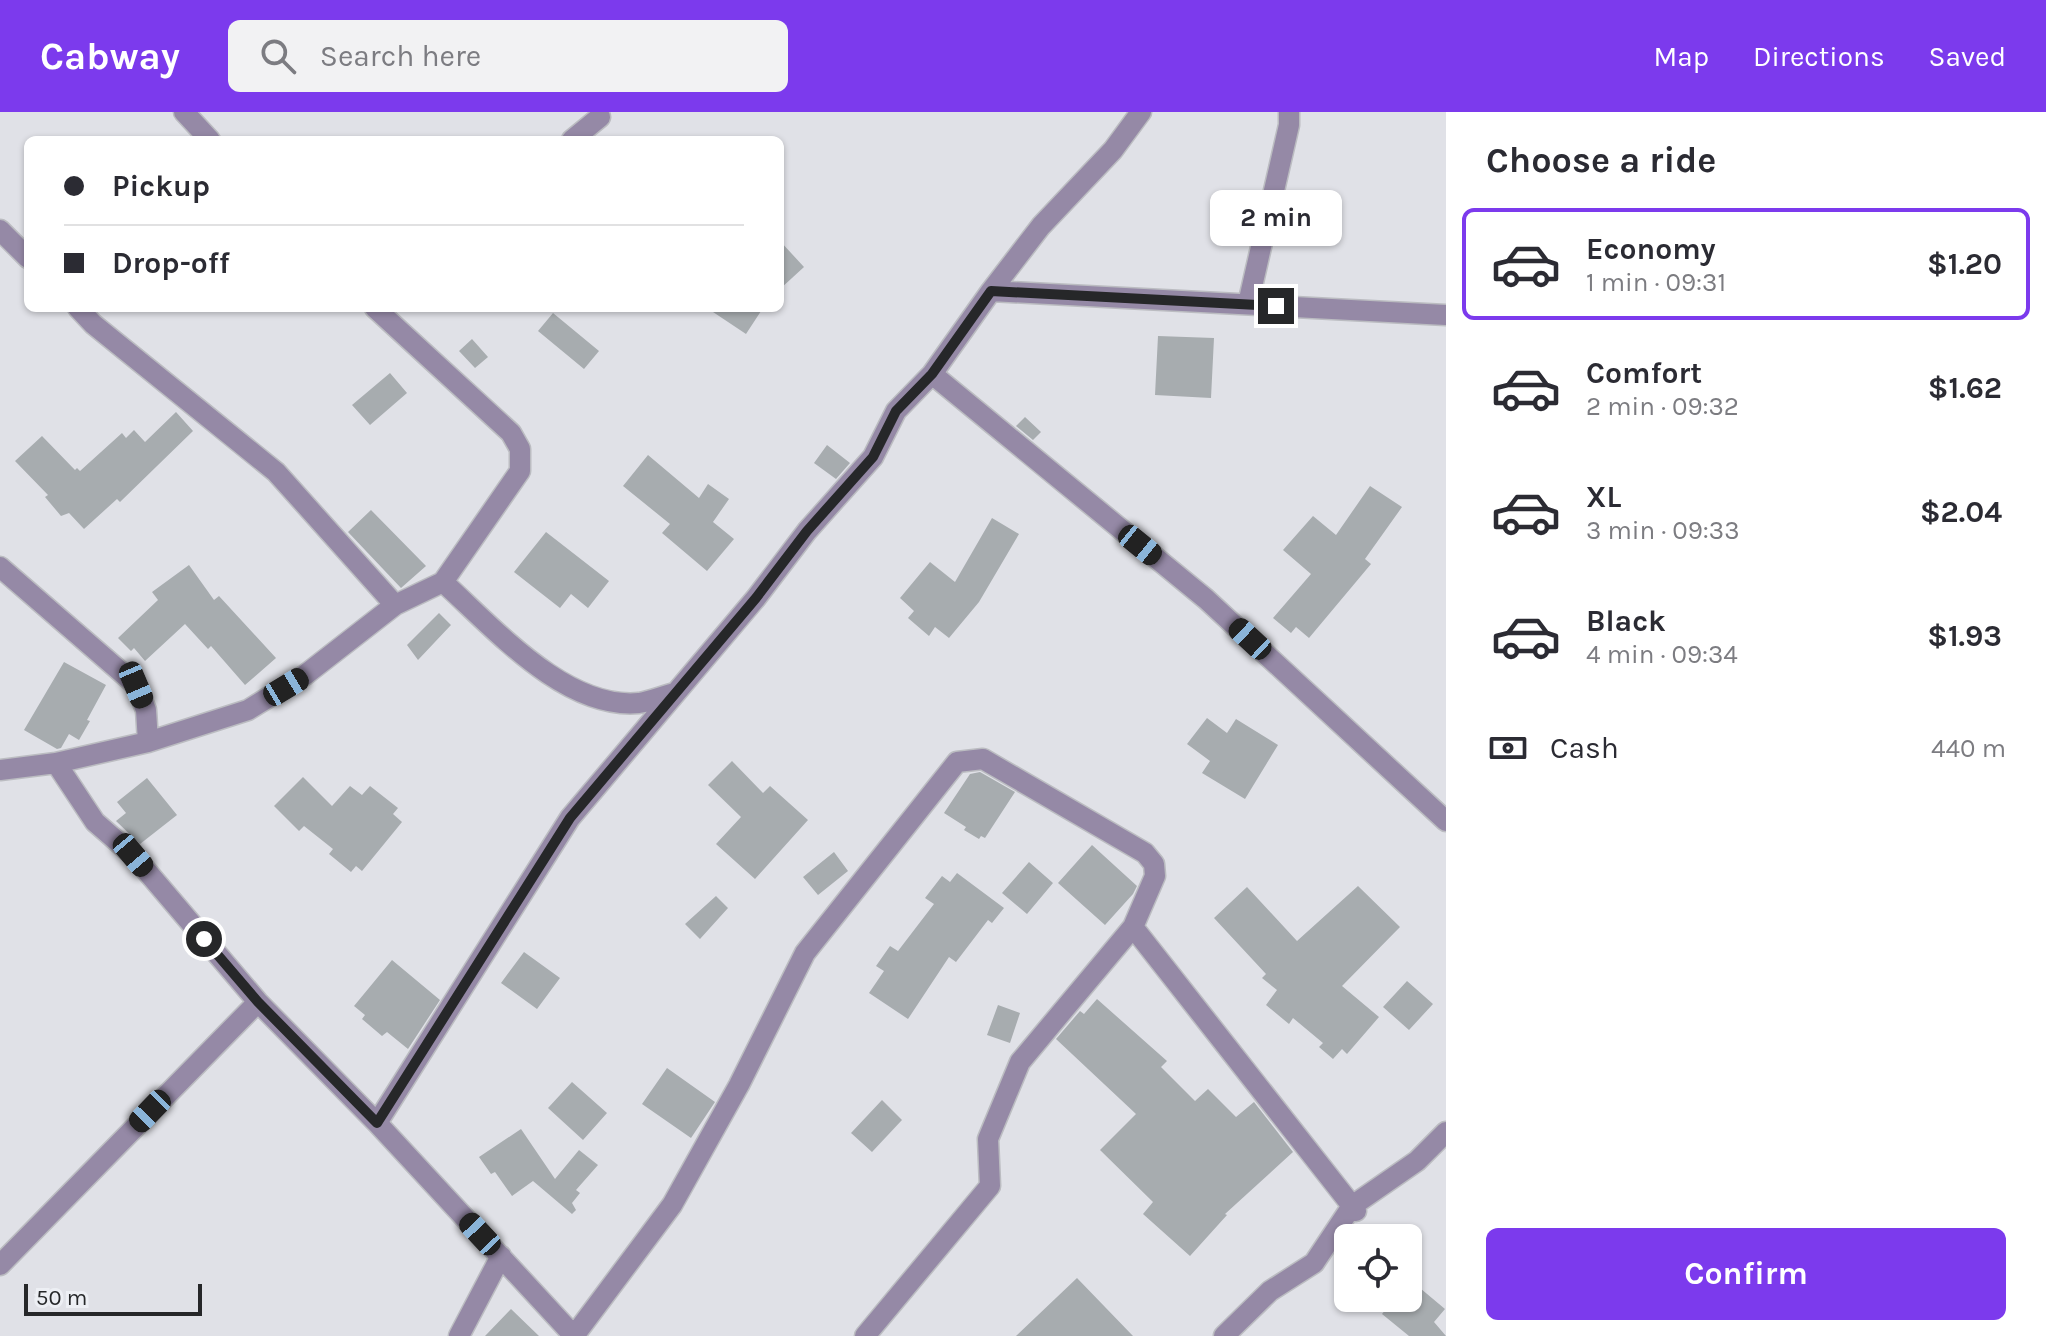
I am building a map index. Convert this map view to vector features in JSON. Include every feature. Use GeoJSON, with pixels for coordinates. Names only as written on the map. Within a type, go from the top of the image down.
{"type":"FeatureCollection","features":[{"type":"Feature","properties":{"kind":"street"},"geometry":{"type":"LineString","coordinates":[[184,112],[206,136]]}},
{"type":"Feature","properties":{"kind":"street"},"geometry":{"type":"LineString","coordinates":[[377,1123],[570,818],[756,598],[807,531],[873,457],[896,411],[932,374],[1041,226],[1113,150],[1141,112]]}},
{"type":"Feature","properties":{"kind":"street"},"geometry":{"type":"LineString","coordinates":[[1248,304],[1289,125],[1289,112]]}},
{"type":"Feature","properties":{"kind":"street"},"geometry":{"type":"LineString","coordinates":[[577,136],[600,117]]}},
{"type":"Feature","properties":{"kind":"street"},"geometry":{"type":"LineString","coordinates":[[0,230],[24,254]]}},
{"type":"Feature","properties":{"kind":"street"},"geometry":{"type":"LineString","coordinates":[[991,291],[1446,315]]}},
{"type":"Feature","properties":{"kind":"street"},"geometry":{"type":"LineString","coordinates":[[82,312],[276,472],[395,605]]}},
{"type":"Feature","properties":{"kind":"street"},"geometry":{"type":"LineString","coordinates":[[0,770],[56,763],[148,742],[248,710],[305,675],[395,605],[443,582],[520,471],[520,449],[511,433],[379,312]]}},
{"type":"Feature","properties":{"kind":"street"},"geometry":{"type":"LineString","coordinates":[[932,374],[1206,599],[1446,821]]}},
{"type":"Feature","properties":{"kind":"street"},"geometry":{"type":"LineString","coordinates":[[0,567],[136,685],[146,710],[148,742]]}},
{"type":"Feature","properties":{"kind":"street"},"geometry":{"type":"LineString","coordinates":[[443,582],[553,679],[597,700],[638,703],[675,693]]}},
{"type":"Feature","properties":{"kind":"street"},"geometry":{"type":"LineString","coordinates":[[56,763],[95,822],[133,855],[258,1002],[377,1123],[574,1336],[672,1205],[739,1085],[805,953],[957,762],[983,759],[1145,853],[1154,864],[1155,876],[1133,927],[1020,1062],[988,1139],[990,1186],[865,1336]]}},
{"type":"Feature","properties":{"kind":"street"},"geometry":{"type":"LineString","coordinates":[[1133,927],[1354,1209]]}},
{"type":"Feature","properties":{"kind":"street"},"geometry":{"type":"LineString","coordinates":[[0,1265],[258,1002]]}},
{"type":"Feature","properties":{"kind":"street"},"geometry":{"type":"LineString","coordinates":[[1224,1336],[1270,1291],[1314,1263],[1354,1209],[1417,1161],[1446,1132]]}},
{"type":"Feature","properties":{"kind":"street"},"geometry":{"type":"LineString","coordinates":[[459,1336],[501,1256]]}},
{"type":"Feature","properties":{"kind":"building"},"geometry":{"type":"Polygon","coordinates":[[[784,245],[804,267],[784,285],[784,245]]]}},
{"type":"Feature","properties":{"kind":"building"},"geometry":{"type":"Polygon","coordinates":[[[713,312],[760,312],[746,334],[713,312]]]}},
{"type":"Feature","properties":{"kind":"building"},"geometry":{"type":"Polygon","coordinates":[[[553,313],[599,351],[584,369],[538,331],[553,313]]]}},
{"type":"Feature","properties":{"kind":"building"},"geometry":{"type":"Polygon","coordinates":[[[1158,336],[1214,338],[1211,398],[1155,395],[1158,336]]]}},
{"type":"Feature","properties":{"kind":"building"},"geometry":{"type":"Polygon","coordinates":[[[472,339],[488,357],[475,368],[459,351],[472,339]]]}},
{"type":"Feature","properties":{"kind":"building"},"geometry":{"type":"Polygon","coordinates":[[[390,373],[407,393],[370,425],[352,405],[390,373]]]}},
{"type":"Feature","properties":{"kind":"building"},"geometry":{"type":"Polygon","coordinates":[[[176,412],[193,431],[120,502],[117,499],[84,529],[69,513],[61,516],[45,497],[48,495],[15,461],[42,436],[75,470],[80,471],[122,433],[126,438],[134,430],[145,442],[176,412]]]}},
{"type":"Feature","properties":{"kind":"building"},"geometry":{"type":"Polygon","coordinates":[[[1025,417],[1041,432],[1033,440],[1016,426],[1025,417]]]}},
{"type":"Feature","properties":{"kind":"building"},"geometry":{"type":"Polygon","coordinates":[[[827,445],[850,463],[836,479],[814,463],[827,445]]]}},
{"type":"Feature","properties":{"kind":"building"},"geometry":{"type":"Polygon","coordinates":[[[648,455],[699,498],[708,484],[729,499],[713,522],[734,539],[707,571],[662,533],[670,524],[623,486],[648,455]]]}},
{"type":"Feature","properties":{"kind":"building"},"geometry":{"type":"Polygon","coordinates":[[[1370,486],[1402,507],[1365,559],[1371,564],[1309,638],[1296,627],[1291,633],[1273,618],[1311,574],[1283,550],[1313,516],[1336,535],[1370,486]]]}},
{"type":"Feature","properties":{"kind":"building"},"geometry":{"type":"Polygon","coordinates":[[[371,510],[426,566],[401,588],[348,532],[371,510]]]}},
{"type":"Feature","properties":{"kind":"building"},"geometry":{"type":"Polygon","coordinates":[[[992,518],[1019,534],[979,602],[949,638],[935,627],[929,636],[908,618],[914,611],[900,598],[930,562],[955,582],[992,518]]]}},
{"type":"Feature","properties":{"kind":"building"},"geometry":{"type":"Polygon","coordinates":[[[546,532],[609,581],[588,608],[571,594],[560,608],[514,572],[546,532]]]}},
{"type":"Feature","properties":{"kind":"building"},"geometry":{"type":"Polygon","coordinates":[[[189,565],[214,600],[219,596],[276,658],[245,685],[211,646],[208,649],[185,624],[145,661],[134,648],[131,651],[118,638],[158,600],[152,592],[189,565]]]}},
{"type":"Feature","properties":{"kind":"building"},"geometry":{"type":"Polygon","coordinates":[[[439,613],[451,625],[418,660],[407,645],[439,613]]]}},
{"type":"Feature","properties":{"kind":"building"},"geometry":{"type":"Polygon","coordinates":[[[64,662],[106,685],[79,740],[69,734],[61,748],[57,749],[24,730],[64,662]]]}},
{"type":"Feature","properties":{"kind":"building"},"geometry":{"type":"Polygon","coordinates":[[[1207,718],[1227,733],[1236,719],[1278,745],[1245,799],[1202,773],[1210,761],[1187,744],[1207,718]]]}},
{"type":"Feature","properties":{"kind":"building"},"geometry":{"type":"Polygon","coordinates":[[[732,761],[763,793],[770,786],[808,820],[755,879],[716,844],[741,817],[708,785],[732,761]]]}},
{"type":"Feature","properties":{"kind":"building"},"geometry":{"type":"Polygon","coordinates":[[[980,772],[1015,792],[985,838],[981,836],[979,839],[944,813],[970,774],[980,772]]]}},
{"type":"Feature","properties":{"kind":"building"},"geometry":{"type":"Polygon","coordinates":[[[303,777],[332,806],[350,786],[362,795],[370,786],[398,808],[393,814],[402,822],[362,871],[356,866],[351,872],[329,854],[333,849],[304,826],[299,831],[274,806],[303,777]]]}},
{"type":"Feature","properties":{"kind":"building"},"geometry":{"type":"Polygon","coordinates":[[[147,778],[177,815],[140,844],[116,821],[126,813],[117,802],[147,778]]]}},
{"type":"Feature","properties":{"kind":"building"},"geometry":{"type":"Polygon","coordinates":[[[1092,845],[1137,886],[1105,925],[1058,883],[1092,845]]]}},
{"type":"Feature","properties":{"kind":"building"},"geometry":{"type":"Polygon","coordinates":[[[834,852],[848,871],[818,895],[803,877],[834,852]]]}},
{"type":"Feature","properties":{"kind":"building"},"geometry":{"type":"Polygon","coordinates":[[[1029,862],[1053,883],[1027,914],[1002,893],[1029,862]]]}},
{"type":"Feature","properties":{"kind":"building"},"geometry":{"type":"Polygon","coordinates":[[[957,873],[1004,908],[992,923],[988,920],[956,962],[949,957],[908,1019],[869,993],[884,971],[876,966],[890,946],[898,951],[934,904],[925,898],[942,876],[950,882],[957,873]]]}},
{"type":"Feature","properties":{"kind":"building"},"geometry":{"type":"Polygon","coordinates":[[[1358,886],[1400,927],[1342,986],[1379,1017],[1347,1054],[1342,1049],[1333,1059],[1319,1047],[1323,1043],[1293,1018],[1289,1024],[1266,1005],[1277,990],[1262,978],[1266,974],[1214,918],[1247,887],[1297,941],[1358,886]]]}},
{"type":"Feature","properties":{"kind":"building"},"geometry":{"type":"Polygon","coordinates":[[[716,896],[728,908],[700,939],[685,924],[716,896]]]}},
{"type":"Feature","properties":{"kind":"building"},"geometry":{"type":"Polygon","coordinates":[[[524,952],[560,978],[537,1009],[501,983],[524,952]]]}},
{"type":"Feature","properties":{"kind":"building"},"geometry":{"type":"Polygon","coordinates":[[[392,960],[440,1000],[408,1049],[387,1032],[382,1036],[362,1019],[365,1015],[354,1006],[392,960]]]}},
{"type":"Feature","properties":{"kind":"building"},"geometry":{"type":"Polygon","coordinates":[[[1407,981],[1433,1004],[1409,1030],[1383,1007],[1407,981]]]}},
{"type":"Feature","properties":{"kind":"building"},"geometry":{"type":"Polygon","coordinates":[[[1097,999],[1167,1061],[1161,1067],[1195,1101],[1208,1089],[1236,1117],[1254,1102],[1293,1152],[1225,1214],[1190,1256],[1143,1214],[1153,1202],[1100,1150],[1136,1114],[1056,1039],[1080,1011],[1084,1014],[1097,999]]]}},
{"type":"Feature","properties":{"kind":"building"},"geometry":{"type":"Polygon","coordinates":[[[998,1005],[1020,1013],[1010,1043],[987,1035],[998,1005]]]}},
{"type":"Feature","properties":{"kind":"building"},"geometry":{"type":"Polygon","coordinates":[[[667,1068],[715,1102],[691,1138],[642,1104],[667,1068]]]}},
{"type":"Feature","properties":{"kind":"building"},"geometry":{"type":"Polygon","coordinates":[[[572,1082],[607,1113],[583,1140],[548,1108],[572,1082]]]}},
{"type":"Feature","properties":{"kind":"building"},"geometry":{"type":"Polygon","coordinates":[[[882,1100],[902,1120],[872,1152],[851,1133],[882,1100]]]}},
{"type":"Feature","properties":{"kind":"building"},"geometry":{"type":"Polygon","coordinates":[[[521,1129],[555,1179],[579,1150],[598,1165],[576,1190],[580,1193],[572,1203],[576,1210],[572,1214],[533,1181],[512,1196],[495,1172],[491,1174],[479,1157],[521,1129]]]}},
{"type":"Feature","properties":{"kind":"building"},"geometry":{"type":"Polygon","coordinates":[[[1077,1278],[1133,1336],[1016,1336],[1077,1278]]]}},
{"type":"Feature","properties":{"kind":"building"},"geometry":{"type":"Polygon","coordinates":[[[1422,1290],[1445,1309],[1434,1322],[1446,1336],[1409,1336],[1382,1314],[1422,1312],[1422,1290]]]}},
{"type":"Feature","properties":{"kind":"building"},"geometry":{"type":"Polygon","coordinates":[[[511,1309],[539,1336],[485,1336],[511,1309]]]}},
{"type":"Feature","properties":{"kind":"route"},"geometry":{"type":"LineString","coordinates":[[204,939],[258,1002],[377,1123],[570,818],[756,598],[807,531],[873,457],[896,411],[932,374],[991,291],[1276,306]]}}]}
